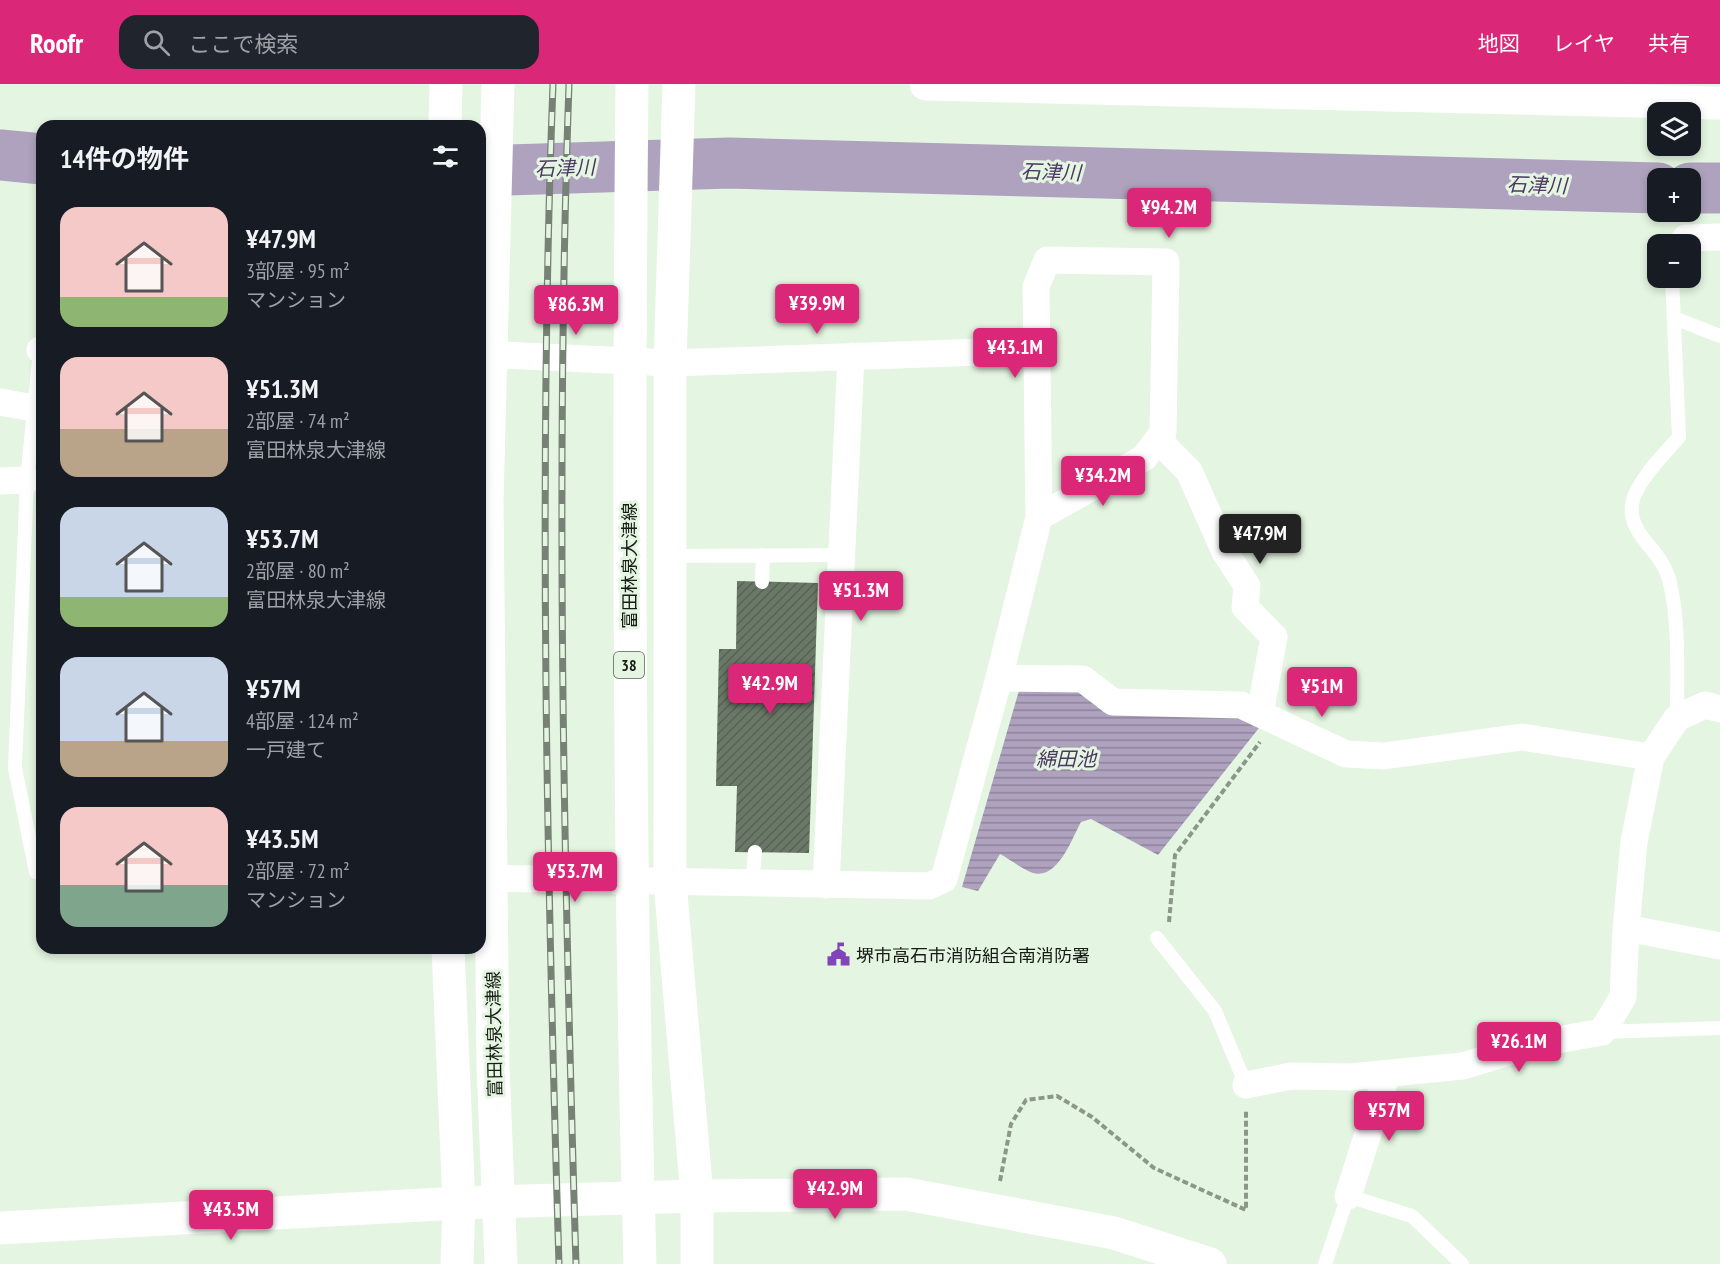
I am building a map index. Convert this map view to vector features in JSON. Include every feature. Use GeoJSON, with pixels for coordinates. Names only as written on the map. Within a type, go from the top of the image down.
{"type":"FeatureCollection","features":[{"type":"Feature","properties":{"kind":"main road","name":"富田林泉大津線"},"geometry":{"type":"LineString","coordinates":[[498,84],[487,502],[493,1066],[501,1258]]}},
{"type":"Feature","properties":{"kind":"main road","name":"富田林泉大津線"},"geometry":{"type":"LineString","coordinates":[[632,84],[628,534],[632,955],[639,1255]]}},
{"type":"Feature","properties":{"kind":"main road"},"geometry":{"type":"LineString","coordinates":[[927,84],[1720,103]]}},
{"type":"Feature","properties":{"kind":"main road"},"geometry":{"type":"LineString","coordinates":[[678,96],[670,363],[670,882],[697,1196],[697,1264]]}},
{"type":"Feature","properties":{"kind":"main road"},"geometry":{"type":"LineString","coordinates":[[448,954],[459,1203],[457,1264]]}},
{"type":"Feature","properties":{"kind":"main road"},"geometry":{"type":"LineString","coordinates":[[0,1228],[459,1203],[697,1196],[906,1194],[1114,1233],[1210,1264]]}},
{"type":"Feature","properties":{"kind":"street"},"geometry":{"type":"LineString","coordinates":[[1701,238],[1720,237]]}},
{"type":"Feature","properties":{"kind":"street"},"geometry":{"type":"LineString","coordinates":[[486,878],[929,886],[944,879],[999,678],[1039,517],[1036,287],[1047,260],[1166,262],[1163,433],[1144,458],[1039,517]]}},
{"type":"Feature","properties":{"kind":"street"},"geometry":{"type":"LineString","coordinates":[[486,354],[670,363],[1037,351]]}},
{"type":"Feature","properties":{"kind":"street"},"geometry":{"type":"LineString","coordinates":[[826,885],[851,356]]}},
{"type":"Feature","properties":{"kind":"street"},"geometry":{"type":"LineString","coordinates":[[0,402],[34,408]]}},
{"type":"Feature","properties":{"kind":"street"},"geometry":{"type":"LineString","coordinates":[[1158,440],[1189,471],[1225,552],[1247,586],[1245,607],[1274,637],[1268,717]]}},
{"type":"Feature","properties":{"kind":"street"},"geometry":{"type":"LineString","coordinates":[[0,481],[27,480]]}},
{"type":"Feature","properties":{"kind":"street"},"geometry":{"type":"LineString","coordinates":[[999,678],[1083,679],[1113,702],[1241,705],[1346,754],[1384,756],[1522,737],[1651,757]]}},
{"type":"Feature","properties":{"kind":"street"},"geometry":{"type":"LineString","coordinates":[[1246,1085],[1291,1076],[1350,1077],[1463,1066],[1535,1044],[1602,1032],[1623,997],[1626,928],[1634,842],[1651,757],[1677,718],[1705,705],[1720,709]]}},
{"type":"Feature","properties":{"kind":"street"},"geometry":{"type":"LineString","coordinates":[[1626,928],[1720,946]]}},
{"type":"Feature","properties":{"kind":"street"},"geometry":{"type":"LineString","coordinates":[[1348,1196],[1387,1074]]}},
{"type":"Feature","properties":{"kind":"lane"},"geometry":{"type":"LineString","coordinates":[[1672,288],[1679,436],[1644,479],[1632,504],[1635,528],[1654,551],[1668,575],[1677,642],[1677,718]]}},
{"type":"Feature","properties":{"kind":"lane"},"geometry":{"type":"LineString","coordinates":[[1674,318],[1720,336]]}},
{"type":"Feature","properties":{"kind":"lane"},"geometry":{"type":"LineString","coordinates":[[36,391],[27,480],[15,768],[36,872]]}},
{"type":"Feature","properties":{"kind":"lane"},"geometry":{"type":"LineString","coordinates":[[670,555],[842,555]]}},
{"type":"Feature","properties":{"kind":"lane"},"geometry":{"type":"LineString","coordinates":[[762,582],[764,555]]}},
{"type":"Feature","properties":{"kind":"lane"},"geometry":{"type":"LineString","coordinates":[[752,884],[755,852]]}},
{"type":"Feature","properties":{"kind":"lane"},"geometry":{"type":"LineString","coordinates":[[1157,938],[1215,1011],[1246,1085]]}},
{"type":"Feature","properties":{"kind":"lane"},"geometry":{"type":"LineString","coordinates":[[1602,1032],[1720,1028]]}},
{"type":"Feature","properties":{"kind":"lane"},"geometry":{"type":"LineString","coordinates":[[1325,1264],[1348,1196],[1412,1216],[1462,1264]]}},
{"type":"Feature","properties":{"kind":"path"},"geometry":{"type":"LineString","coordinates":[[1167,950],[1175,855],[1268,717]]}},
{"type":"Feature","properties":{"kind":"path"},"geometry":{"type":"LineString","coordinates":[[994,1210],[1011,1124],[1026,1100],[1057,1096],[1092,1117],[1154,1168],[1246,1210],[1246,1085]]}},
{"type":"Feature","properties":{"kind":"water","name":"綿田池"},"geometry":{"type":"Polygon","coordinates":[[[1020,687],[1082,692],[1244,717],[1259,728],[1158,855],[1091,819],[1081,822],[1063,856],[1050,870],[1033,873],[1000,854],[978,891],[962,887],[1020,687]]]}},
{"type":"Feature","properties":{"kind":"building"},"geometry":{"type":"Polygon","coordinates":[[[737,581],[818,583],[809,853],[735,852],[737,786],[716,786],[719,649],[736,649],[737,581]]]}},
{"type":"Feature","properties":{"kind":"waterway","name":"石津川"},"geometry":{"type":"LineString","coordinates":[[0,155],[36,158]]}},
{"type":"Feature","properties":{"kind":"waterway","name":"石津川"},"geometry":{"type":"LineString","coordinates":[[486,171],[729,163],[1647,188]]}},
{"type":"Feature","properties":{"kind":"waterway","name":"石津川"},"geometry":{"type":"LineString","coordinates":[[1701,188],[1720,188]]}},
{"type":"Feature","properties":{"kind":"railway"},"geometry":{"type":"LineString","coordinates":[[553,84],[548,231],[545,526],[548,822],[559,1264]]}},
{"type":"Feature","properties":{"kind":"railway"},"geometry":{"type":"LineString","coordinates":[[569,84],[562,379],[562,526],[565,822],[576,1264]]}},
{"type":"Feature","properties":{"kind":"place","name":"堺市高石市消防組合南消防署"},"geometry":{"type":"Point","coordinates":[838,955]}}]}
